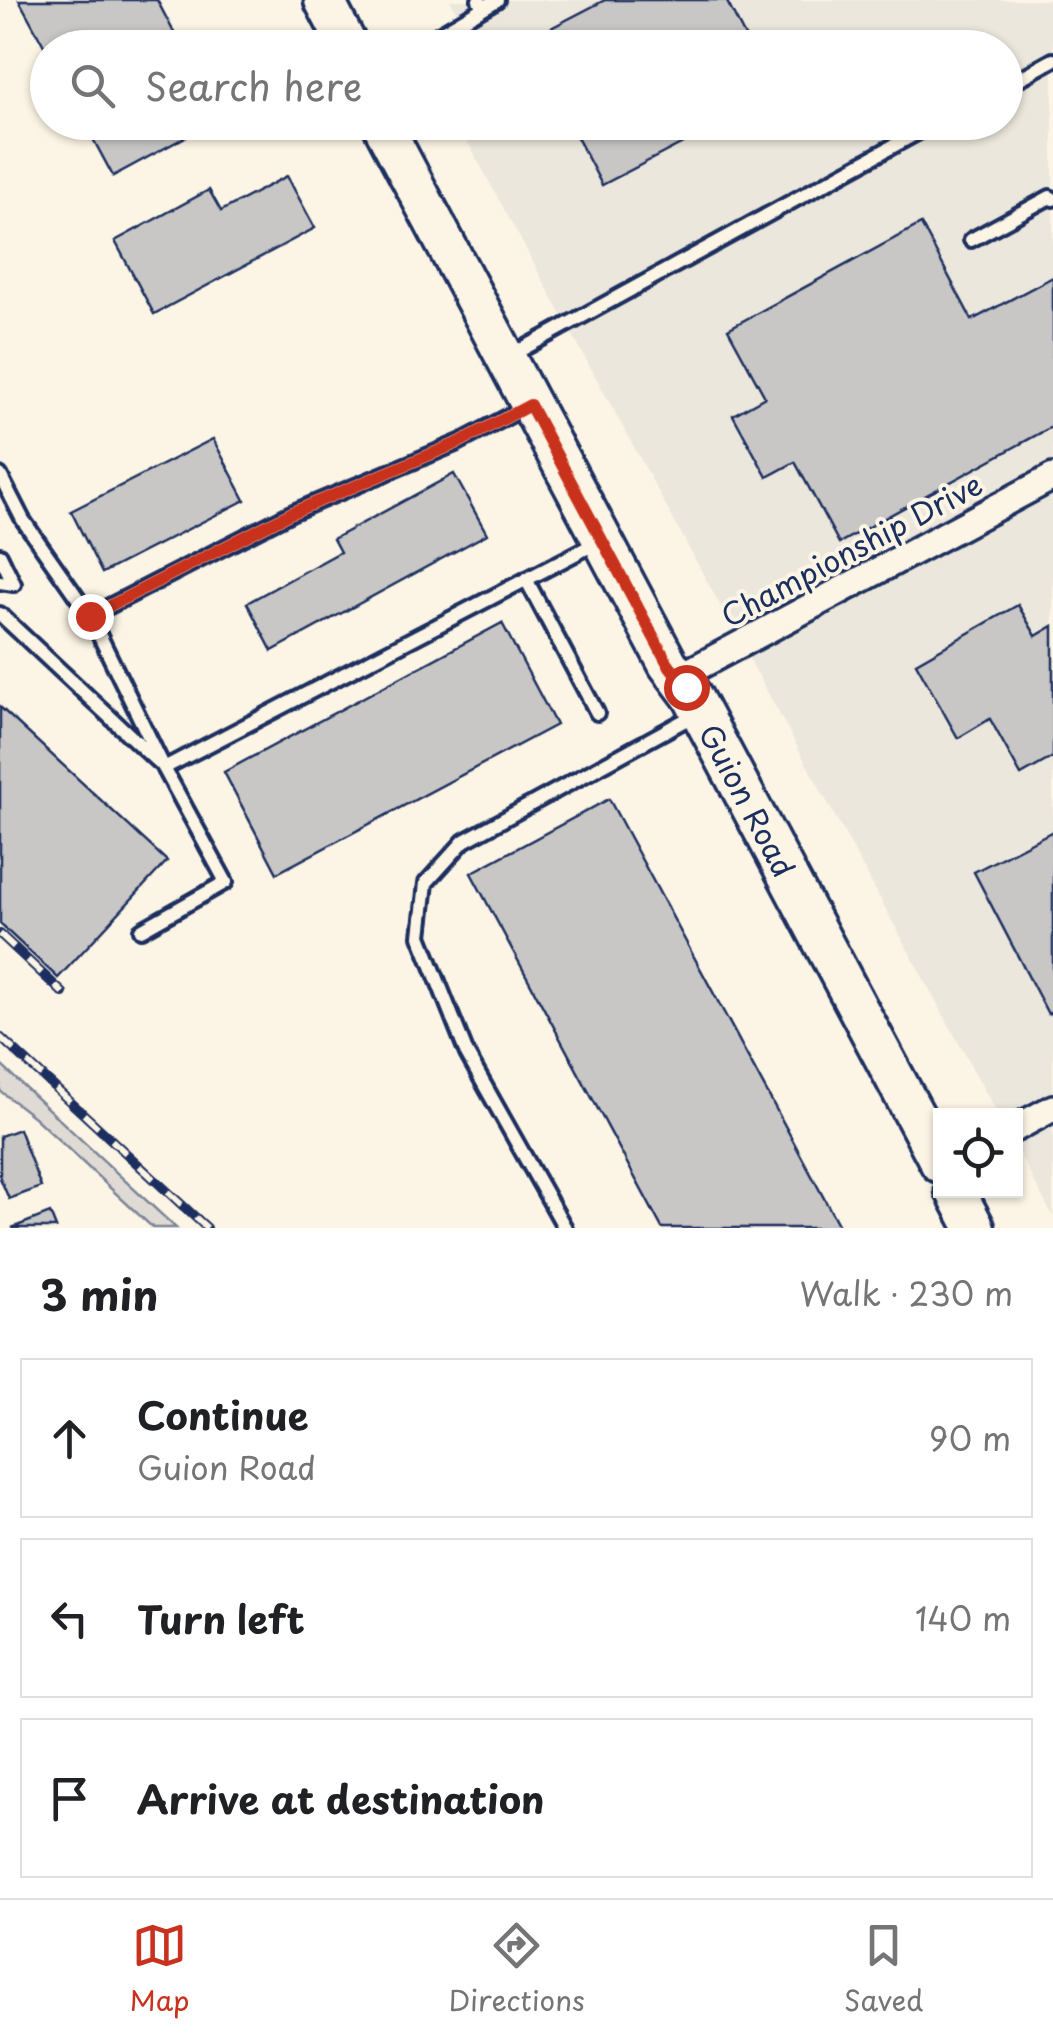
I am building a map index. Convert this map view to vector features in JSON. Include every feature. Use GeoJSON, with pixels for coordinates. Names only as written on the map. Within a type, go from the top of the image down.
{"type":"FeatureCollection","features":[{"type":"Feature","properties":{"kind":"street"},"geometry":{"type":"LineString","coordinates":[[324,0],[340,30]]}},
{"type":"Feature","properties":{"kind":"street","name":"Guion Road"},"geometry":{"type":"LineString","coordinates":[[391,140],[668,664],[700,712],[933,1150]]}},
{"type":"Feature","properties":{"kind":"street","name":"Championship Drive"},"geometry":{"type":"LineString","coordinates":[[679,677],[1053,477]]}},
{"type":"Feature","properties":{"kind":"street"},"geometry":{"type":"LineString","coordinates":[[1023,1124],[1053,1108]]}},
{"type":"Feature","properties":{"kind":"street"},"geometry":{"type":"LineString","coordinates":[[959,1198],[975,1228]]}},
{"type":"Feature","properties":{"kind":"lane"},"geometry":{"type":"LineString","coordinates":[[443,30],[481,4],[498,0]]}},
{"type":"Feature","properties":{"kind":"lane"},"geometry":{"type":"LineString","coordinates":[[1023,77],[1053,60]]}},
{"type":"Feature","properties":{"kind":"lane"},"geometry":{"type":"LineString","coordinates":[[506,358],[905,140]]}},
{"type":"Feature","properties":{"kind":"lane"},"geometry":{"type":"LineString","coordinates":[[970,240],[1050,197],[1053,199]]}},
{"type":"Feature","properties":{"kind":"lane"},"geometry":{"type":"LineString","coordinates":[[90,616],[291,513],[460,442],[530,405]]}},
{"type":"Feature","properties":{"kind":"lane"},"geometry":{"type":"LineString","coordinates":[[0,475],[23,520],[90,616],[164,768],[226,882],[141,930]]}},
{"type":"Feature","properties":{"kind":"lane"},"geometry":{"type":"LineString","coordinates":[[164,768],[602,539]]}},
{"type":"Feature","properties":{"kind":"lane"},"geometry":{"type":"LineString","coordinates":[[0,555],[14,584],[0,582]]}},
{"type":"Feature","properties":{"kind":"lane"},"geometry":{"type":"LineString","coordinates":[[526,579],[597,713]]}},
{"type":"Feature","properties":{"kind":"lane"},"geometry":{"type":"LineString","coordinates":[[0,614],[164,768]]}},
{"type":"Feature","properties":{"kind":"lane"},"geometry":{"type":"LineString","coordinates":[[565,1228],[467,1054],[420,936],[426,883],[464,841],[700,712]]}},
{"type":"Feature","properties":{"kind":"shaded area"},"geometry":{"type":"Polygon","coordinates":[[[450,0],[1053,0],[1053,1217],[1023,1161],[1023,1108],[994,1108],[466,140],[1023,140],[1023,30],[466,30],[450,0]]]}},
{"type":"Feature","properties":{"kind":"shaded area"},"geometry":{"type":"Polygon","coordinates":[[[0,1064],[176,1228],[153,1228],[34,1117],[0,1091],[0,1064]]]}},
{"type":"Feature","properties":{"kind":"building"},"geometry":{"type":"Polygon","coordinates":[[[19,0],[157,0],[173,30],[35,30],[19,0]]]}},
{"type":"Feature","properties":{"kind":"building"},"geometry":{"type":"Polygon","coordinates":[[[605,0],[726,0],[742,30],[547,30],[605,0]]]}},
{"type":"Feature","properties":{"kind":"building"},"geometry":{"type":"Polygon","coordinates":[[[94,140],[180,140],[113,176],[94,140]]]}},
{"type":"Feature","properties":{"kind":"building"},"geometry":{"type":"Polygon","coordinates":[[[578,140],[688,140],[602,185],[578,140]]]}},
{"type":"Feature","properties":{"kind":"building"},"geometry":{"type":"Polygon","coordinates":[[[287,176],[315,228],[154,314],[115,241],[209,190],[221,211],[287,176]]]}},
{"type":"Feature","properties":{"kind":"building"},"geometry":{"type":"Polygon","coordinates":[[[921,224],[972,320],[1053,277],[1053,426],[839,543],[795,462],[767,477],[733,415],[765,397],[728,329],[921,224]]]}},
{"type":"Feature","properties":{"kind":"building"},"geometry":{"type":"Polygon","coordinates":[[[213,439],[245,500],[102,573],[71,511],[213,439]]]}},
{"type":"Feature","properties":{"kind":"building"},"geometry":{"type":"Polygon","coordinates":[[[454,474],[487,534],[272,651],[247,603],[340,552],[333,539],[454,474]]]}},
{"type":"Feature","properties":{"kind":"building"},"geometry":{"type":"Polygon","coordinates":[[[1018,605],[1036,636],[1053,626],[1053,757],[1021,775],[990,719],[958,738],[916,663],[1018,605]]]}},
{"type":"Feature","properties":{"kind":"building"},"geometry":{"type":"Polygon","coordinates":[[[502,623],[556,725],[277,873],[224,772],[502,623]]]}},
{"type":"Feature","properties":{"kind":"building"},"geometry":{"type":"Polygon","coordinates":[[[0,707],[167,861],[58,978],[0,924],[0,707]]]}},
{"type":"Feature","properties":{"kind":"building"},"geometry":{"type":"Polygon","coordinates":[[[609,799],[840,1228],[662,1228],[471,873],[609,799]]]}},
{"type":"Feature","properties":{"kind":"building"},"geometry":{"type":"Polygon","coordinates":[[[1053,831],[1053,1011],[1048,1014],[974,872],[1053,831]]]}},
{"type":"Feature","properties":{"kind":"building"},"geometry":{"type":"Polygon","coordinates":[[[19,1129],[41,1187],[9,1199],[0,1178],[0,1136],[19,1129]]]}},
{"type":"Feature","properties":{"kind":"building"},"geometry":{"type":"Polygon","coordinates":[[[50,1213],[56,1228],[12,1228],[50,1213]]]}},
{"type":"Feature","properties":{"kind":"railway"},"geometry":{"type":"LineString","coordinates":[[0,934],[63,993]]}},
{"type":"Feature","properties":{"kind":"railway"},"geometry":{"type":"LineString","coordinates":[[0,1037],[207,1228]]}},
{"type":"Feature","properties":{"kind":"route"},"geometry":{"type":"LineString","coordinates":[[90,616],[291,513],[460,442],[530,405],[668,664],[686,687]]}}]}
